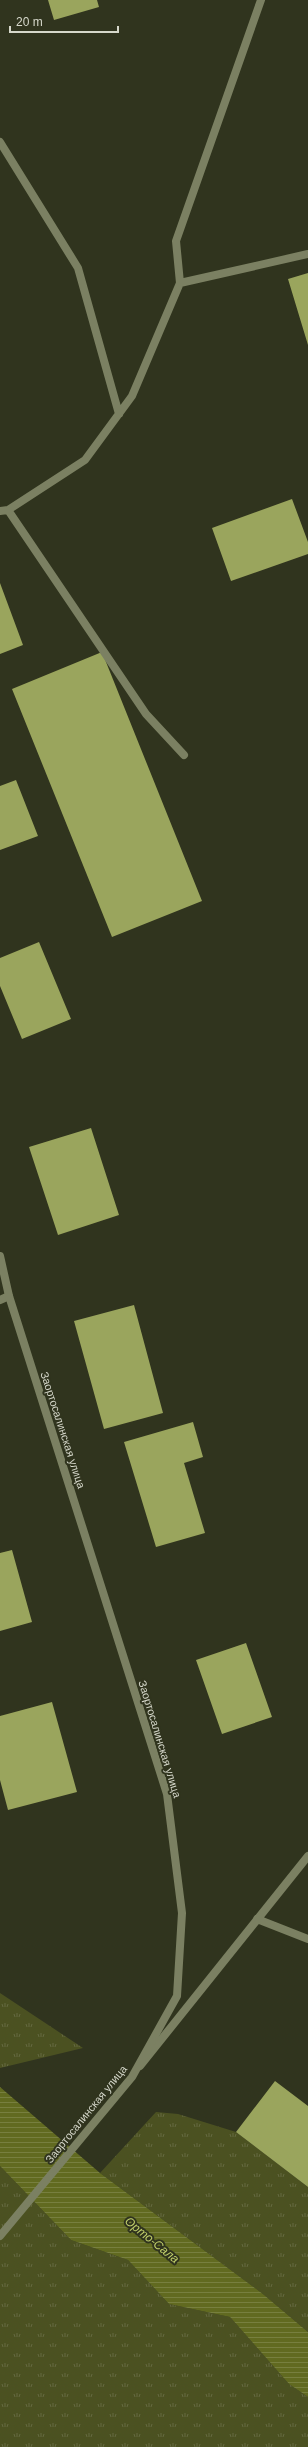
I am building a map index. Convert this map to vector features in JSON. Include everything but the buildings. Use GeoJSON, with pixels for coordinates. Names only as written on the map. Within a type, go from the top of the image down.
{"type":"FeatureCollection","features":[{"type":"Feature","properties":{"kind":"street"},"geometry":{"type":"LineString","coordinates":[[184,755],[146,714],[4,511],[85,460],[132,396],[180,283],[176,241],[261,0]]}},
{"type":"Feature","properties":{"kind":"street"},"geometry":{"type":"LineString","coordinates":[[0,142],[78,268],[119,414]]}},
{"type":"Feature","properties":{"kind":"street"},"geometry":{"type":"LineString","coordinates":[[180,283],[308,254]]}},
{"type":"Feature","properties":{"kind":"street","name":"Заортосалинская улица"},"geometry":{"type":"LineString","coordinates":[[0,1256],[9,1296],[167,1794],[182,1913],[177,1996],[132,2077],[1,2235]]}},
{"type":"Feature","properties":{"kind":"street"},"geometry":{"type":"LineString","coordinates":[[0,1300],[9,1296]]}},
{"type":"Feature","properties":{"kind":"street"},"geometry":{"type":"LineString","coordinates":[[132,2077],[308,1856]]}},
{"type":"Feature","properties":{"kind":"street"},"geometry":{"type":"LineString","coordinates":[[258,1919],[308,1939]]}},
{"type":"Feature","properties":{"kind":"green space"},"geometry":{"type":"Polygon","coordinates":[[[0,1993],[83,2048],[0,2068],[0,1993]]]}},
{"type":"Feature","properties":{"kind":"green space"},"geometry":{"type":"Polygon","coordinates":[[[156,2112],[178,2114],[236,2132],[308,2187],[308,2332],[263,2294],[100,2173],[156,2112]]]}},
{"type":"Feature","properties":{"kind":"green space"},"geometry":{"type":"Polygon","coordinates":[[[0,2166],[71,2240],[128,2260],[169,2304],[230,2317],[289,2384],[308,2397],[308,2447],[0,2447],[0,2166]]]}},
{"type":"Feature","properties":{"kind":"water","name":"Орто-Сала"},"geometry":{"type":"Polygon","coordinates":[[[0,2087],[100,2173],[263,2294],[308,2332],[308,2397],[289,2384],[230,2317],[169,2304],[128,2260],[71,2240],[0,2166],[0,2087]]]}}]}
